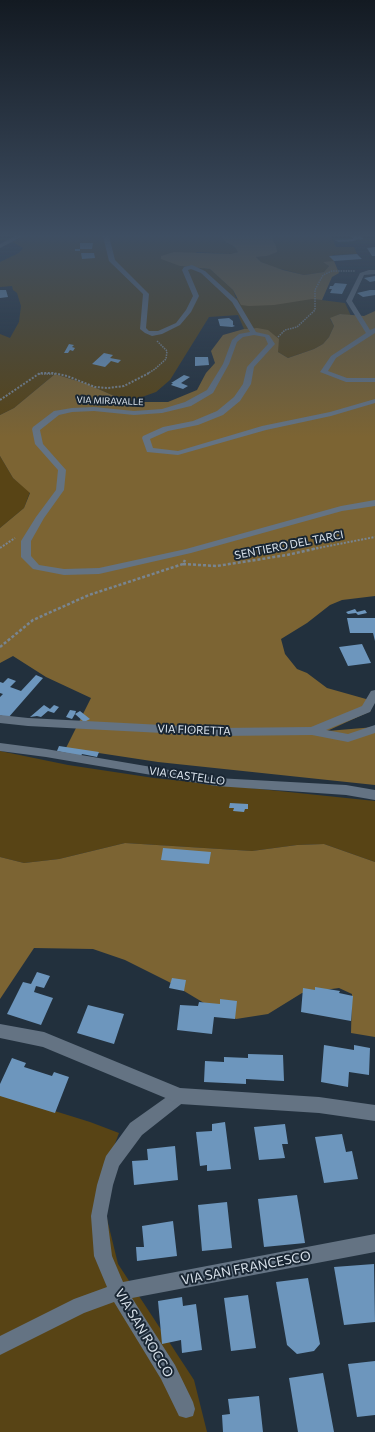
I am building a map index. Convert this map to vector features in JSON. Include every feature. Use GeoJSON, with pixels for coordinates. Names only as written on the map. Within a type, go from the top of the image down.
{"type":"FeatureCollection","features":[{"type":"Feature","properties":{"kind":"street"},"geometry":{"type":"LineString","coordinates":[[145,303],[143,329],[152,334],[160,333],[178,324],[189,311],[193,303]]}},
{"type":"Feature","properties":{"kind":"street"},"geometry":{"type":"LineString","coordinates":[[236,303],[254,333],[267,336],[272,344],[251,366],[247,384],[237,399],[220,413],[195,422],[166,429],[146,438],[150,450],[178,453],[265,428],[331,414],[375,401]]}},
{"type":"Feature","properties":{"kind":"street"},"geometry":{"type":"LineString","coordinates":[[350,303],[372,332],[333,357],[324,372],[346,380],[375,380]]}},
{"type":"Feature","properties":{"kind":"street","name":"VIA MIRAVALLE"},"geometry":{"type":"LineString","coordinates":[[254,333],[241,335],[234,341],[226,364],[210,391],[188,404],[162,411],[134,413],[94,409],[72,410],[57,413],[36,429],[39,444],[62,470],[60,490],[40,517],[26,541],[26,557],[36,567],[64,572],[99,571],[188,551],[341,509],[375,503]]}},
{"type":"Feature","properties":{"kind":"street","name":"VIA FIORETTA"},"geometry":{"type":"LineString","coordinates":[[0,719],[28,722],[220,732],[312,731],[366,709],[375,694]]}},
{"type":"Feature","properties":{"kind":"street"},"geometry":{"type":"LineString","coordinates":[[312,731],[348,738],[375,729]]}},
{"type":"Feature","properties":{"kind":"street","name":"VIA CASTELLO"},"geometry":{"type":"LineString","coordinates":[[0,747],[46,753],[216,782],[346,790],[375,795]]}},
{"type":"Feature","properties":{"kind":"street"},"geometry":{"type":"LineString","coordinates":[[0,1031],[44,1040],[180,1096],[319,1104],[375,1113]]}},
{"type":"Feature","properties":{"kind":"street","name":"VIA SAN ROCCO"},"geometry":{"type":"LineString","coordinates":[[180,1096],[136,1129],[112,1162],[98,1216],[103,1256],[118,1292],[168,1372],[186,1409]]}},
{"type":"Feature","properties":{"kind":"street","name":"VIA SAN FRANCESCO"},"geometry":{"type":"LineString","coordinates":[[0,1346],[80,1306],[118,1292],[375,1243]]}},
{"type":"Feature","properties":{"kind":"path"},"geometry":{"type":"LineString","coordinates":[[272,344],[285,330],[297,327],[315,310],[315,303]]}},
{"type":"Feature","properties":{"kind":"path"},"geometry":{"type":"LineString","coordinates":[[0,400],[40,373],[53,373],[67,376],[96,387],[108,388],[124,386],[154,369],[166,359],[167,350],[153,337],[152,334]]}},
{"type":"Feature","properties":{"kind":"path","name":"SENTIERO DEL TARCI"},"geometry":{"type":"LineString","coordinates":[[183,564],[217,566],[287,555],[339,543],[375,537]]}},
{"type":"Feature","properties":{"kind":"path"},"geometry":{"type":"LineString","coordinates":[[0,647],[32,620],[89,595],[183,564],[188,551]]}},
{"type":"Feature","properties":{"kind":"shaded area"},"geometry":{"type":"Polygon","coordinates":[[[20,303],[344,303],[351,316],[340,314],[330,319],[334,326],[329,337],[323,344],[314,349],[288,358],[278,352],[257,328],[244,329],[238,315],[209,317],[170,380],[156,392],[128,402],[87,384],[55,374],[14,408],[0,415],[0,334],[10,338],[19,322],[20,303]]]}},
{"type":"Feature","properties":{"kind":"shaded area"},"geometry":{"type":"Polygon","coordinates":[[[240,303],[288,303],[274,305],[241,305],[240,303]]]}},
{"type":"Feature","properties":{"kind":"shaded area"},"geometry":{"type":"Polygon","coordinates":[[[375,311],[375,596],[342,600],[330,605],[307,623],[281,639],[285,654],[297,669],[307,673],[327,688],[366,699],[371,711],[327,731],[375,727],[375,785],[158,762],[66,748],[91,698],[46,677],[13,656],[0,663],[0,528],[24,508],[30,493],[13,478],[0,456],[0,415],[14,408],[55,374],[87,384],[128,402],[168,402],[197,390],[206,373],[215,363],[211,351],[223,335],[244,329],[257,328],[268,330],[279,339],[278,352],[288,358],[314,349],[323,344],[329,337],[334,326],[330,318],[340,314],[364,316],[375,311]]]}},
{"type":"Feature","properties":{"kind":"shaded area"},"geometry":{"type":"Polygon","coordinates":[[[0,456],[13,478],[30,492],[24,508],[0,528],[0,456]]]}},
{"type":"Feature","properties":{"kind":"shaded area"},"geometry":{"type":"Polygon","coordinates":[[[0,751],[68,765],[154,778],[375,801],[375,862],[324,844],[297,845],[252,851],[125,843],[59,859],[24,863],[0,857],[0,751]]]}},
{"type":"Feature","properties":{"kind":"shaded area"},"geometry":{"type":"Polygon","coordinates":[[[125,843],[252,851],[297,845],[324,844],[375,862],[375,1037],[351,1033],[352,994],[339,988],[302,993],[268,1014],[236,1019],[209,1006],[169,982],[125,960],[93,949],[34,948],[0,999],[0,857],[24,863],[59,859],[125,843]]]}},
{"type":"Feature","properties":{"kind":"shaded area"},"geometry":{"type":"Polygon","coordinates":[[[0,1094],[90,1122],[119,1133],[99,1186],[118,1264],[194,1380],[207,1432],[0,1432],[0,1094]]]}},
{"type":"Feature","properties":{"kind":"building"},"geometry":{"type":"Polygon","coordinates":[[[229,318],[233,321],[233,325],[235,326],[220,326],[218,319],[229,318]]]}},
{"type":"Feature","properties":{"kind":"building"},"geometry":{"type":"Polygon","coordinates":[[[69,344],[74,345],[72,347],[75,348],[73,351],[70,350],[68,353],[64,353],[69,344]]]}},
{"type":"Feature","properties":{"kind":"building"},"geometry":{"type":"Polygon","coordinates":[[[104,353],[113,355],[110,358],[121,360],[118,363],[111,361],[105,367],[92,364],[104,353]]]}},
{"type":"Feature","properties":{"kind":"building"},"geometry":{"type":"Polygon","coordinates":[[[195,357],[208,357],[209,365],[195,366],[195,357]]]}},
{"type":"Feature","properties":{"kind":"building"},"geometry":{"type":"Polygon","coordinates":[[[184,375],[190,377],[181,383],[188,386],[183,389],[171,385],[173,383],[171,383],[184,375]]]}},
{"type":"Feature","properties":{"kind":"building"},"geometry":{"type":"Polygon","coordinates":[[[355,609],[357,612],[365,610],[367,613],[358,615],[356,613],[348,614],[346,612],[355,609]]]}},
{"type":"Feature","properties":{"kind":"building"},"geometry":{"type":"Polygon","coordinates":[[[347,618],[375,618],[375,641],[373,633],[350,633],[347,618]]]}},
{"type":"Feature","properties":{"kind":"building"},"geometry":{"type":"Polygon","coordinates":[[[362,644],[371,663],[348,666],[339,647],[362,644]]]}},
{"type":"Feature","properties":{"kind":"building"},"geometry":{"type":"Polygon","coordinates":[[[36,675],[43,678],[8,718],[0,715],[0,697],[3,694],[0,693],[0,682],[3,683],[8,678],[16,681],[10,687],[21,691],[36,675]]]}},
{"type":"Feature","properties":{"kind":"building"},"geometry":{"type":"Polygon","coordinates":[[[44,705],[50,709],[54,705],[59,707],[54,713],[48,711],[41,717],[30,717],[44,705]]]}},
{"type":"Feature","properties":{"kind":"building"},"geometry":{"type":"Polygon","coordinates":[[[70,710],[76,711],[72,719],[66,717],[70,710]]]}},
{"type":"Feature","properties":{"kind":"building"},"geometry":{"type":"Polygon","coordinates":[[[80,711],[90,719],[84,722],[75,714],[80,711]]]}},
{"type":"Feature","properties":{"kind":"building"},"geometry":{"type":"Polygon","coordinates":[[[59,746],[99,752],[97,757],[82,754],[81,756],[57,751],[59,746]]]}},
{"type":"Feature","properties":{"kind":"building"},"geometry":{"type":"Polygon","coordinates":[[[230,803],[248,804],[248,809],[245,809],[244,812],[233,811],[234,808],[229,808],[230,803]]]}},
{"type":"Feature","properties":{"kind":"building"},"geometry":{"type":"Polygon","coordinates":[[[163,848],[211,852],[209,864],[161,860],[163,848]]]}},
{"type":"Feature","properties":{"kind":"building"},"geometry":{"type":"Polygon","coordinates":[[[37,972],[50,976],[44,988],[36,986],[34,992],[53,998],[41,1025],[7,1014],[23,982],[31,984],[37,972]]]}},
{"type":"Feature","properties":{"kind":"building"},"geometry":{"type":"Polygon","coordinates":[[[172,978],[186,980],[184,991],[169,988],[172,978]]]}},
{"type":"Feature","properties":{"kind":"building"},"geometry":{"type":"Polygon","coordinates":[[[315,987],[340,991],[339,993],[353,996],[351,1021],[301,1012],[303,988],[315,990],[315,987]]]}},
{"type":"Feature","properties":{"kind":"building"},"geometry":{"type":"Polygon","coordinates":[[[220,999],[237,1001],[235,1019],[214,1017],[212,1034],[177,1030],[180,1005],[198,1006],[199,1002],[220,1004],[220,999]]]}},
{"type":"Feature","properties":{"kind":"building"},"geometry":{"type":"Polygon","coordinates":[[[88,1005],[124,1014],[114,1044],[77,1033],[88,1005]]]}},
{"type":"Feature","properties":{"kind":"building"},"geometry":{"type":"Polygon","coordinates":[[[324,1045],[354,1050],[354,1045],[370,1048],[369,1075],[349,1072],[348,1087],[321,1082],[324,1045]]]}},
{"type":"Feature","properties":{"kind":"building"},"geometry":{"type":"Polygon","coordinates":[[[248,1054],[283,1055],[284,1081],[246,1079],[246,1084],[204,1082],[205,1061],[224,1062],[224,1057],[248,1058],[248,1054]]]}},
{"type":"Feature","properties":{"kind":"building"},"geometry":{"type":"Polygon","coordinates":[[[12,1058],[26,1063],[24,1067],[52,1076],[54,1072],[69,1077],[55,1113],[0,1096],[0,1084],[12,1058]]]}},
{"type":"Feature","properties":{"kind":"building"},"geometry":{"type":"Polygon","coordinates":[[[225,1122],[231,1169],[207,1171],[207,1165],[200,1166],[196,1132],[212,1131],[212,1124],[225,1122]]]}},
{"type":"Feature","properties":{"kind":"building"},"geometry":{"type":"Polygon","coordinates":[[[285,1124],[288,1144],[282,1144],[285,1158],[259,1160],[254,1127],[285,1124]]]}},
{"type":"Feature","properties":{"kind":"building"},"geometry":{"type":"Polygon","coordinates":[[[342,1134],[346,1152],[352,1151],[358,1179],[324,1183],[315,1137],[342,1134]]]}},
{"type":"Feature","properties":{"kind":"building"},"geometry":{"type":"Polygon","coordinates":[[[175,1146],[178,1180],[134,1185],[132,1161],[148,1160],[147,1149],[175,1146]]]}},
{"type":"Feature","properties":{"kind":"building"},"geometry":{"type":"Polygon","coordinates":[[[297,1195],[305,1243],[264,1247],[258,1199],[297,1195]]]}},
{"type":"Feature","properties":{"kind":"building"},"geometry":{"type":"Polygon","coordinates":[[[227,1202],[232,1248],[202,1251],[198,1205],[227,1202]]]}},
{"type":"Feature","properties":{"kind":"building"},"geometry":{"type":"Polygon","coordinates":[[[173,1221],[177,1256],[137,1261],[136,1247],[144,1247],[142,1226],[173,1221]]]}},
{"type":"Feature","properties":{"kind":"building"},"geometry":{"type":"Polygon","coordinates":[[[374,1264],[375,1322],[344,1325],[334,1267],[374,1264]]]}},
{"type":"Feature","properties":{"kind":"building"},"geometry":{"type":"Polygon","coordinates":[[[308,1278],[320,1344],[314,1351],[297,1354],[287,1345],[276,1282],[308,1278]]]}},
{"type":"Feature","properties":{"kind":"building"},"geometry":{"type":"Polygon","coordinates":[[[248,1295],[256,1348],[231,1351],[224,1298],[248,1295]]]}},
{"type":"Feature","properties":{"kind":"building"},"geometry":{"type":"Polygon","coordinates":[[[182,1297],[183,1306],[196,1304],[202,1350],[182,1353],[181,1340],[162,1344],[158,1301],[182,1297]]]}},
{"type":"Feature","properties":{"kind":"building"},"geometry":{"type":"Polygon","coordinates":[[[375,1361],[375,1415],[357,1417],[348,1364],[375,1361]]]}},
{"type":"Feature","properties":{"kind":"building"},"geometry":{"type":"Polygon","coordinates":[[[323,1373],[334,1432],[298,1432],[289,1378],[323,1373]]]}},
{"type":"Feature","properties":{"kind":"building"},"geometry":{"type":"Polygon","coordinates":[[[259,1396],[263,1432],[223,1432],[222,1415],[230,1414],[228,1399],[259,1396]]]}}]}
